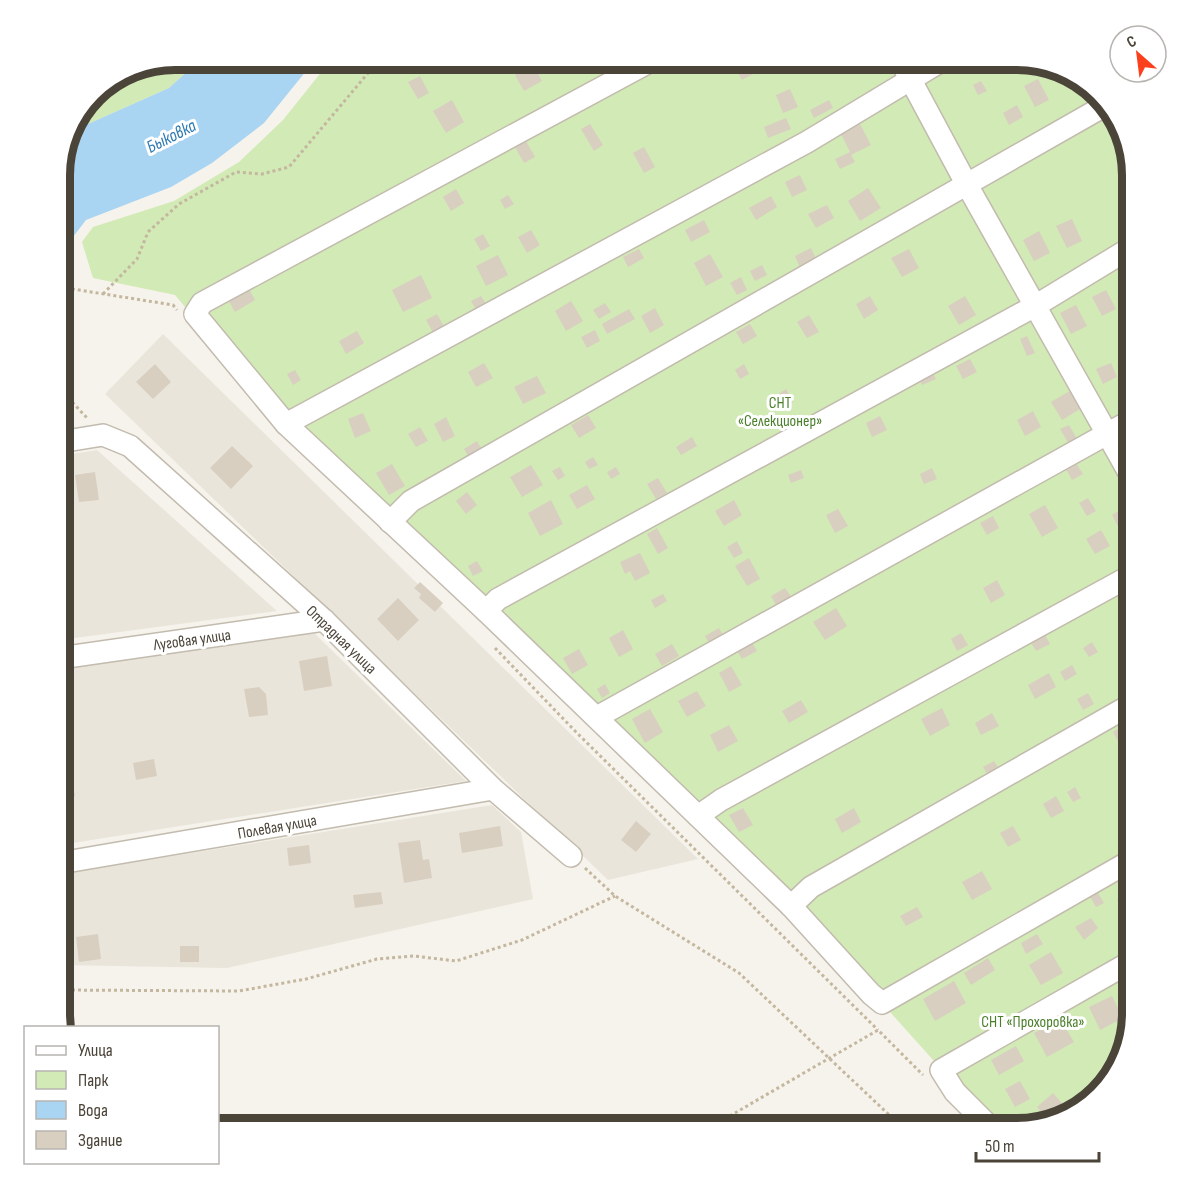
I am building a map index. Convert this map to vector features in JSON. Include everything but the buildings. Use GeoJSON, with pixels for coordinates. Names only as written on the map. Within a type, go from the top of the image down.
{"type":"FeatureCollection","features":[{"type":"Feature","properties":{"kind":"lane"},"geometry":{"type":"LineString","coordinates":[[633,71],[202,303],[195,314],[286,424],[597,717],[791,906],[871,994],[882,1003],[1122,866]]}},
{"type":"Feature","properties":{"kind":"lane"},"geometry":{"type":"LineString","coordinates":[[905,71],[967,185],[1122,459]]}},
{"type":"Feature","properties":{"kind":"lane"},"geometry":{"type":"LineString","coordinates":[[286,424],[807,142],[925,71]]}},
{"type":"Feature","properties":{"kind":"lane"},"geometry":{"type":"LineString","coordinates":[[390,522],[411,501],[1098,109]]}},
{"type":"Feature","properties":{"kind":"lane"},"geometry":{"type":"LineString","coordinates":[[486,611],[498,599],[1035,306],[1122,253]]}},
{"type":"Feature","properties":{"kind":"lane"},"geometry":{"type":"LineString","coordinates":[[597,717],[1122,425]]}},
{"type":"Feature","properties":{"kind":"lane"},"geometry":{"type":"LineString","coordinates":[[71,440],[103,435]]}},
{"type":"Feature","properties":{"kind":"lane","name":"Отрадная улица"},"geometry":{"type":"LineString","coordinates":[[103,435],[130,446],[324,620],[493,789],[571,856]]}},
{"type":"Feature","properties":{"kind":"lane"},"geometry":{"type":"LineString","coordinates":[[698,816],[731,795],[1122,580]]}},
{"type":"Feature","properties":{"kind":"lane","name":"Луговая улица"},"geometry":{"type":"LineString","coordinates":[[70,656],[324,620]]}},
{"type":"Feature","properties":{"kind":"lane"},"geometry":{"type":"LineString","coordinates":[[791,906],[811,887],[1122,710]]}},
{"type":"Feature","properties":{"kind":"lane","name":"Полевая улица"},"geometry":{"type":"LineString","coordinates":[[70,861],[493,789]]}},
{"type":"Feature","properties":{"kind":"lane"},"geometry":{"type":"LineString","coordinates":[[982,1118],[956,1092],[940,1070],[1122,967]]}},
{"type":"Feature","properties":{"kind":"path"},"geometry":{"type":"LineString","coordinates":[[104,294],[136,258],[148,232],[179,204],[236,172],[262,174],[289,167],[370,70]]}},
{"type":"Feature","properties":{"kind":"path"},"geometry":{"type":"LineString","coordinates":[[71,289],[173,305],[180,313]]}},
{"type":"Feature","properties":{"kind":"path"},"geometry":{"type":"LineString","coordinates":[[71,400],[103,435]]}},
{"type":"Feature","properties":{"kind":"path"},"geometry":{"type":"LineString","coordinates":[[488,641],[576,732],[926,1078]]}},
{"type":"Feature","properties":{"kind":"path"},"geometry":{"type":"LineString","coordinates":[[571,856],[615,896],[739,973],[892,1118]]}},
{"type":"Feature","properties":{"kind":"path"},"geometry":{"type":"LineString","coordinates":[[70,990],[239,991],[306,980],[377,959],[414,956],[456,961],[522,940],[615,896]]}},
{"type":"Feature","properties":{"kind":"path"},"geometry":{"type":"LineString","coordinates":[[727,1118],[878,1030]]}},
{"type":"Feature","properties":{"kind":"shaded area"},"geometry":{"type":"Polygon","coordinates":[[[163,334],[698,859],[608,880],[105,394],[163,334]]]}},
{"type":"Feature","properties":{"kind":"shaded area"},"geometry":{"type":"Polygon","coordinates":[[[97,450],[277,611],[70,639],[71,454],[97,450]]]}},
{"type":"Feature","properties":{"kind":"shaded area"},"geometry":{"type":"Polygon","coordinates":[[[309,628],[466,781],[70,843],[70,662],[309,628]]]}},
{"type":"Feature","properties":{"kind":"shaded area"},"geometry":{"type":"Polygon","coordinates":[[[492,805],[521,832],[533,899],[227,968],[70,965],[70,872],[492,805]]]}},
{"type":"Feature","properties":{"kind":"green space"},"geometry":{"type":"Polygon","coordinates":[[[175,70],[189,70],[169,88],[83,126],[101,101],[117,88],[135,78],[175,70]]]}},
{"type":"Feature","properties":{"kind":"green space","name":"СНТ «Селекционер»"},"geometry":{"type":"Polygon","coordinates":[[[323,70],[1024,71],[1044,74],[1063,81],[1081,92],[1096,106],[1114,135],[1122,175],[1122,1013],[1114,1053],[1100,1077],[1086,1092],[1057,1110],[1017,1118],[985,1118],[882,1003],[279,419],[175,295],[93,278],[82,242],[93,227],[174,201],[239,162],[283,120],[323,70]]]}},
{"type":"Feature","properties":{"kind":"water","name":"Быковка"},"geometry":{"type":"Polygon","coordinates":[[[189,70],[307,70],[264,123],[212,163],[171,187],[86,220],[71,240],[71,168],[78,135],[83,126],[169,88],[189,70]]]}},
{"type":"Feature","properties":{"kind":"park label","name":"СНТ «Прохоровка»"},"geometry":{"type":"Point","coordinates":[1033,1021]}}]}
